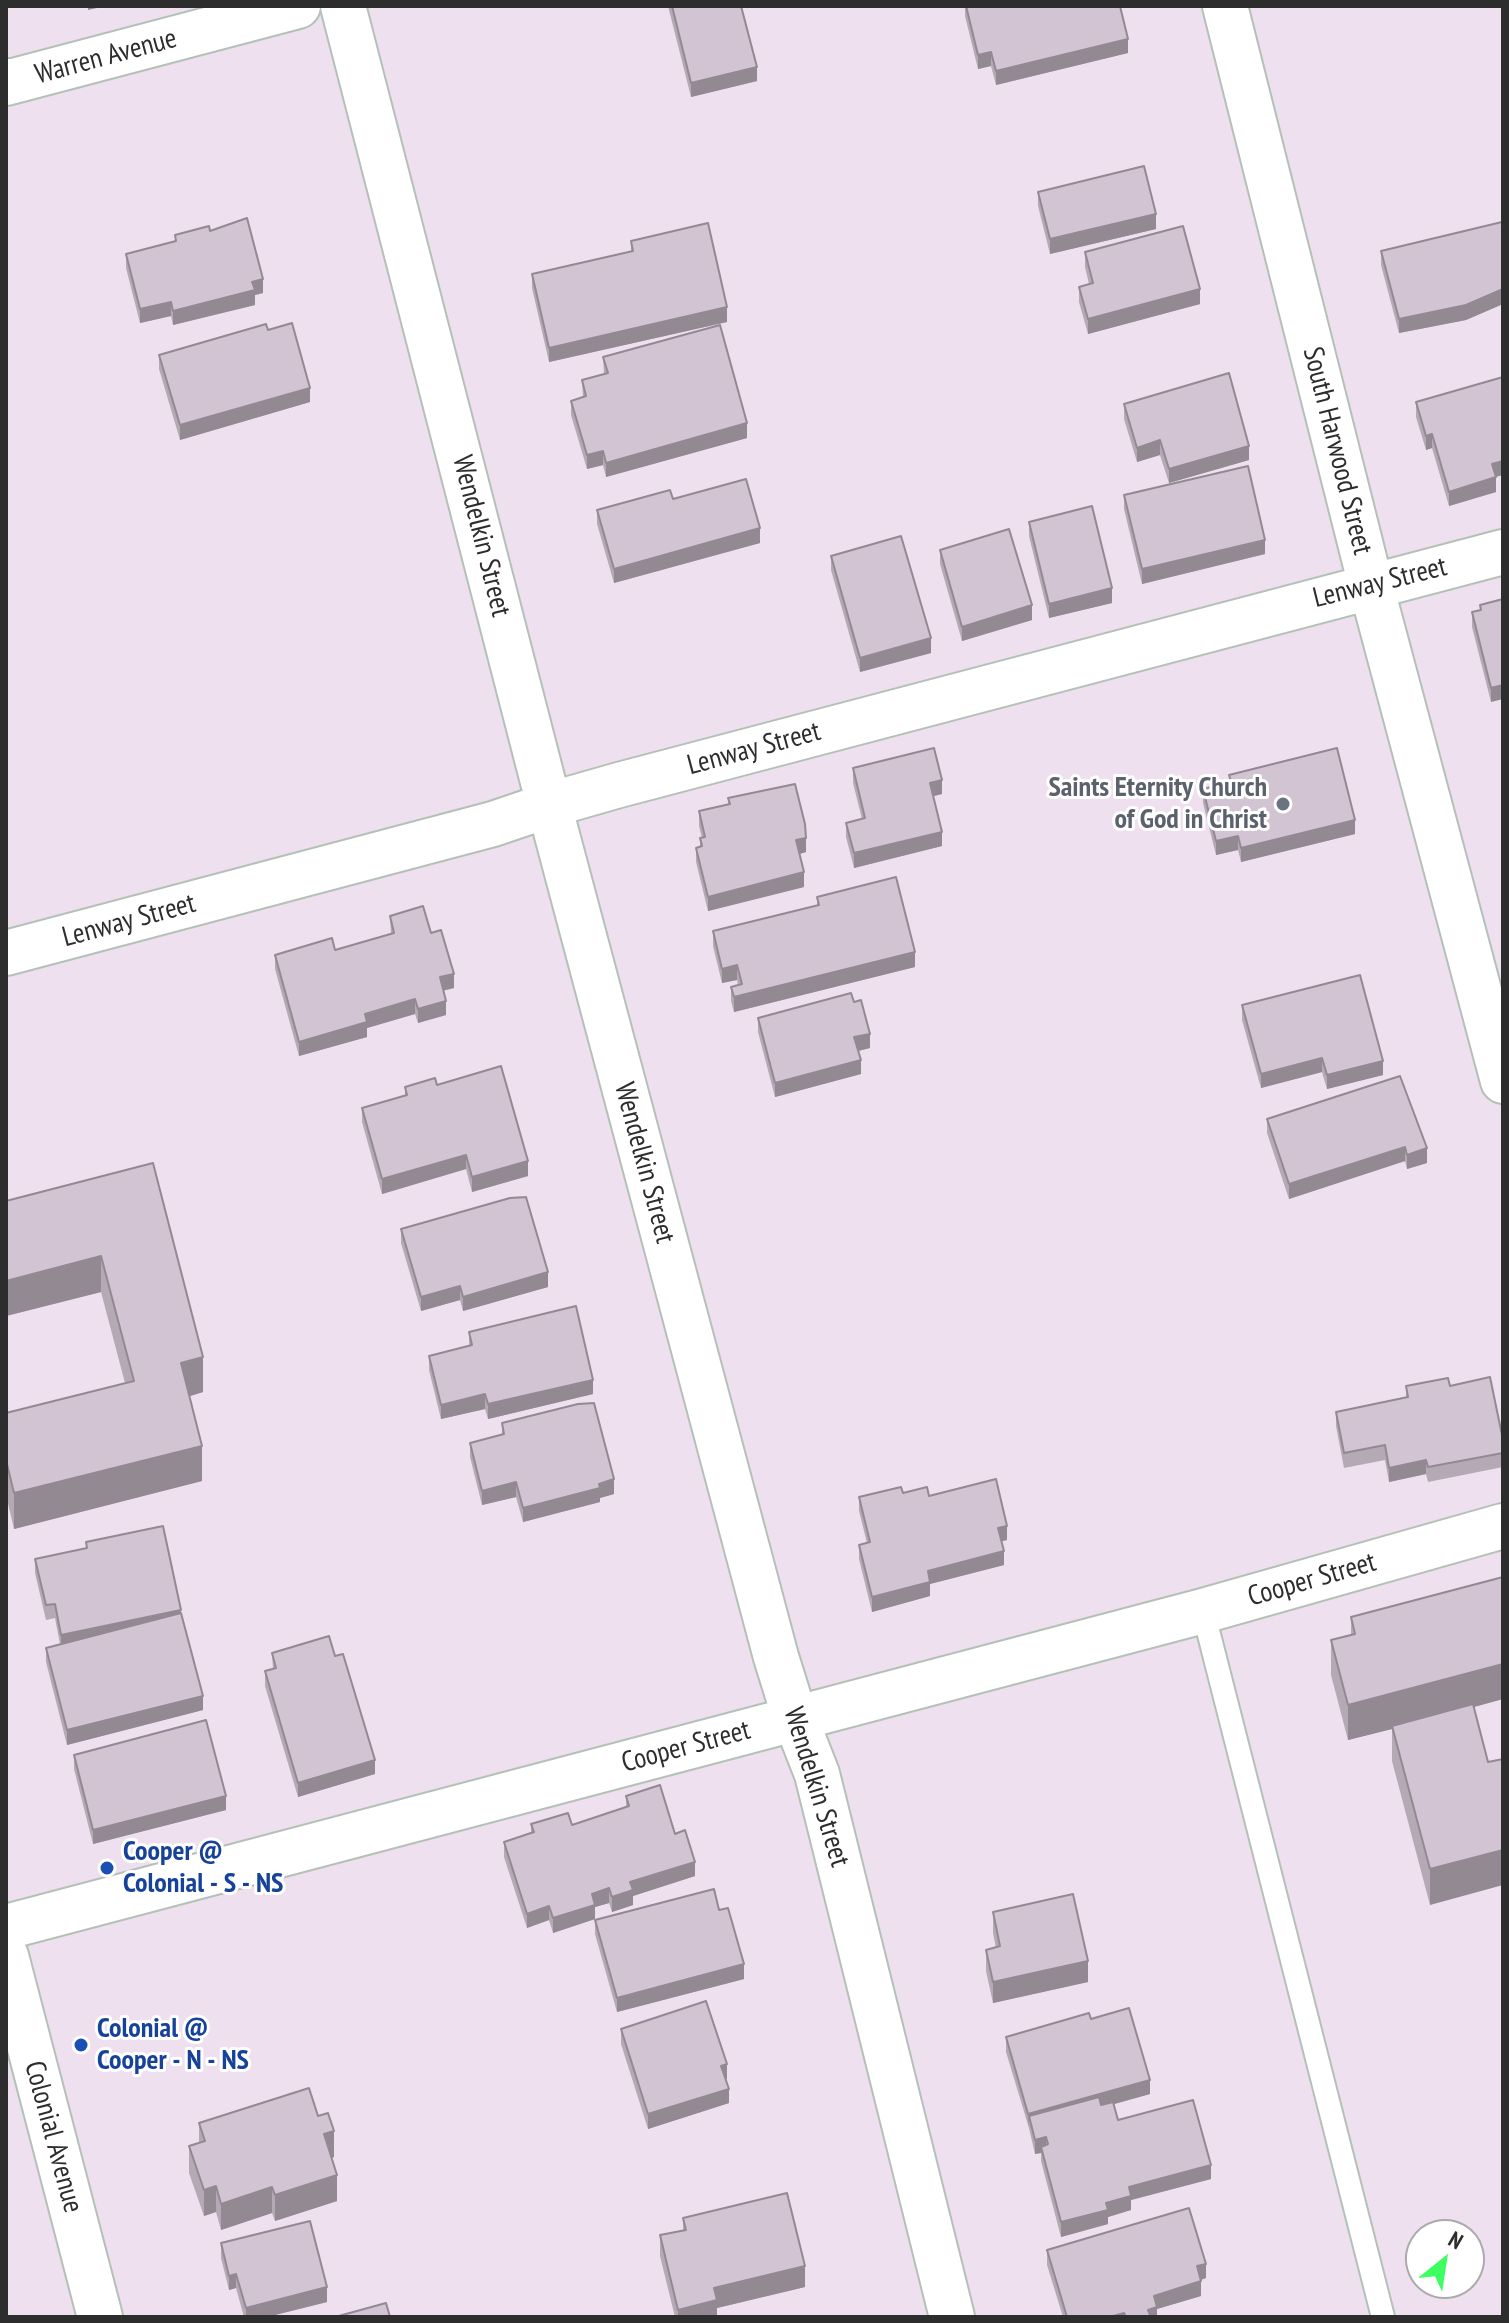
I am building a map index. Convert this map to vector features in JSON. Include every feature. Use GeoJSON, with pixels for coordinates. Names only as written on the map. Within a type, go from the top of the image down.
{"type":"FeatureCollection","features":[{"type":"Feature","properties":{"kind":"street","name":"Warren Avenue"},"geometry":{"type":"LineString","coordinates":[[8,82],[298,6]]}},
{"type":"Feature","properties":{"kind":"street","name":"Wendelkin Street"},"geometry":{"type":"LineString","coordinates":[[343,6],[549,805],[772,1642],[795,1718],[817,1774],[952,2317]]}},
{"type":"Feature","properties":{"kind":"street","name":"South Harwood Street"},"geometry":{"type":"LineString","coordinates":[[1225,6],[1371,586],[1503,1081]]}},
{"type":"Feature","properties":{"kind":"street","name":"Lenway Street"},"geometry":{"type":"LineString","coordinates":[[6,953],[493,824],[549,805],[1503,552]]}},
{"type":"Feature","properties":{"kind":"street","name":"Cooper Street"},"geometry":{"type":"LineString","coordinates":[[6,1927],[1203,1611],[1503,1526]]}},
{"type":"Feature","properties":{"kind":"street","name":"Colonial Avenue"},"geometry":{"type":"LineString","coordinates":[[6,1956],[100,2317]]}},
{"type":"Feature","properties":{"kind":"lane"},"geometry":{"type":"LineString","coordinates":[[1203,1611],[1383,2317]]}},
{"type":"Feature","properties":{"kind":"building"},"geometry":{"type":"Polygon","coordinates":[[[672,6],[741,6],[757,67],[691,83],[672,6]]]}},
{"type":"Feature","properties":{"kind":"building"},"geometry":{"type":"Polygon","coordinates":[[[966,6],[1120,6],[1128,39],[996,71],[991,52],[978,55],[966,6]]]}},
{"type":"Feature","properties":{"kind":"building"},"geometry":{"type":"Polygon","coordinates":[[[1144,166],[1156,214],[1050,239],[1038,192],[1144,166]]]}},
{"type":"Feature","properties":{"kind":"building"},"geometry":{"type":"Polygon","coordinates":[[[247,218],[263,279],[252,282],[255,290],[173,311],[171,302],[140,309],[126,254],[176,241],[175,235],[209,226],[210,231],[247,218]]]}},
{"type":"Feature","properties":{"kind":"building"},"geometry":{"type":"Polygon","coordinates":[[[1502,222],[1503,289],[1466,305],[1399,319],[1381,251],[1502,222]]]}},
{"type":"Feature","properties":{"kind":"building"},"geometry":{"type":"Polygon","coordinates":[[[708,223],[727,307],[549,348],[532,274],[633,251],[631,241],[708,223]]]}},
{"type":"Feature","properties":{"kind":"building"},"geometry":{"type":"Polygon","coordinates":[[[1183,226],[1200,289],[1088,319],[1079,287],[1093,283],[1085,252],[1183,226]]]}},
{"type":"Feature","properties":{"kind":"building"},"geometry":{"type":"Polygon","coordinates":[[[292,323],[310,388],[180,425],[159,355],[266,324],[268,330],[292,323]]]}},
{"type":"Feature","properties":{"kind":"building"},"geometry":{"type":"Polygon","coordinates":[[[720,325],[747,423],[606,463],[603,451],[587,455],[571,401],[586,396],[582,380],[608,373],[603,357],[720,325]]]}},
{"type":"Feature","properties":{"kind":"building"},"geometry":{"type":"Polygon","coordinates":[[[1229,373],[1249,446],[1169,469],[1160,440],[1137,448],[1124,404],[1229,373]]]}},
{"type":"Feature","properties":{"kind":"building"},"geometry":{"type":"Polygon","coordinates":[[[1503,377],[1503,461],[1492,464],[1496,477],[1449,492],[1432,434],[1426,436],[1416,402],[1503,377]]]}},
{"type":"Feature","properties":{"kind":"building"},"geometry":{"type":"Polygon","coordinates":[[[1248,466],[1265,540],[1142,569],[1124,495],[1248,466]]]}},
{"type":"Feature","properties":{"kind":"building"},"geometry":{"type":"Polygon","coordinates":[[[746,479],[760,528],[614,569],[597,510],[670,490],[673,499],[746,479]]]}},
{"type":"Feature","properties":{"kind":"building"},"geometry":{"type":"Polygon","coordinates":[[[1092,506],[1112,588],[1049,604],[1029,522],[1092,506]]]}},
{"type":"Feature","properties":{"kind":"building"},"geometry":{"type":"Polygon","coordinates":[[[1009,529],[1032,605],[962,627],[940,550],[1009,529]]]}},
{"type":"Feature","properties":{"kind":"building"},"geometry":{"type":"Polygon","coordinates":[[[901,536],[931,638],[860,658],[831,556],[901,536]]]}},
{"type":"Feature","properties":{"kind":"building"},"geometry":{"type":"Polygon","coordinates":[[[1503,599],[1503,685],[1491,688],[1472,612],[1481,610],[1480,605],[1503,599]]]}},
{"type":"Feature","properties":{"kind":"building"},"geometry":{"type":"Polygon","coordinates":[[[934,748],[942,780],[930,783],[942,832],[854,853],[846,823],[865,818],[853,768],[934,748]]]}},
{"type":"Feature","properties":{"kind":"building"},"geometry":{"type":"Polygon","coordinates":[[[1337,748],[1355,820],[1241,848],[1238,836],[1216,841],[1203,789],[1231,782],[1229,775],[1337,748]]]}},
{"type":"Feature","properties":{"kind":"building"},"geometry":{"type":"Polygon","coordinates":[[[795,784],[805,824],[806,838],[796,840],[804,872],[708,897],[696,848],[702,846],[700,838],[705,837],[699,811],[730,804],[728,798],[795,784]]]}},
{"type":"Feature","properties":{"kind":"building"},"geometry":{"type":"Polygon","coordinates":[[[896,877],[915,952],[734,997],[731,987],[742,984],[737,965],[722,969],[713,931],[819,905],[817,897],[896,877]]]}},
{"type":"Feature","properties":{"kind":"building"},"geometry":{"type":"Polygon","coordinates":[[[423,906],[431,933],[441,930],[454,974],[440,977],[446,1001],[418,1009],[415,999],[365,1014],[367,1022],[299,1042],[275,955],[332,938],[335,950],[394,933],[390,916],[423,906]]]}},
{"type":"Feature","properties":{"kind":"building"},"geometry":{"type":"Polygon","coordinates":[[[1360,975],[1383,1061],[1327,1075],[1322,1058],[1261,1074],[1242,1005],[1360,975]]]}},
{"type":"Feature","properties":{"kind":"building"},"geometry":{"type":"Polygon","coordinates":[[[851,993],[854,1002],[861,1000],[870,1034],[854,1037],[861,1060],[775,1083],[758,1018],[851,993]]]}},
{"type":"Feature","properties":{"kind":"building"},"geometry":{"type":"Polygon","coordinates":[[[501,1066],[528,1161],[472,1177],[466,1155],[382,1179],[362,1108],[407,1095],[405,1087],[435,1078],[437,1085],[501,1066]]]}},
{"type":"Feature","properties":{"kind":"building"},"geometry":{"type":"Polygon","coordinates":[[[1400,1076],[1427,1148],[1407,1155],[1405,1147],[1289,1184],[1267,1119],[1400,1076]]]}},
{"type":"Feature","properties":{"kind":"building"},"geometry":{"type":"Polygon","coordinates":[[[153,1163],[203,1357],[181,1363],[202,1446],[14,1493],[6,1460],[6,1413],[134,1381],[101,1256],[6,1281],[6,1201],[153,1163]]]}},
{"type":"Feature","properties":{"kind":"building"},"geometry":{"type":"Polygon","coordinates":[[[526,1197],[548,1272],[463,1297],[460,1286],[421,1297],[401,1229],[510,1198],[526,1197]]]}},
{"type":"Feature","properties":{"kind":"building"},"geometry":{"type":"Polygon","coordinates":[[[576,1306],[593,1380],[488,1404],[485,1394],[441,1405],[429,1356],[472,1345],[469,1332],[576,1306]]]}},
{"type":"Feature","properties":{"kind":"building"},"geometry":{"type":"Polygon","coordinates":[[[1490,1377],[1503,1453],[1428,1467],[1426,1460],[1389,1468],[1385,1445],[1344,1453],[1336,1412],[1408,1397],[1406,1386],[1448,1378],[1450,1386],[1490,1377]]]}},
{"type":"Feature","properties":{"kind":"building"},"geometry":{"type":"Polygon","coordinates":[[[594,1403],[614,1479],[599,1484],[600,1488],[523,1508],[516,1482],[482,1491],[470,1443],[504,1434],[502,1423],[578,1404],[594,1403]]]}},
{"type":"Feature","properties":{"kind":"building"},"geometry":{"type":"Polygon","coordinates":[[[996,1479],[1007,1526],[998,1528],[1004,1551],[928,1571],[930,1582],[872,1597],[859,1545],[870,1542],[859,1497],[901,1487],[903,1493],[927,1487],[929,1496],[996,1479]]]}},
{"type":"Feature","properties":{"kind":"building"},"geometry":{"type":"Polygon","coordinates":[[[163,1526],[181,1610],[61,1635],[55,1604],[46,1605],[35,1559],[87,1548],[86,1542],[163,1526]]]}},
{"type":"Feature","properties":{"kind":"building"},"geometry":{"type":"Polygon","coordinates":[[[1503,1577],[1503,1664],[1348,1705],[1331,1640],[1355,1634],[1351,1617],[1503,1577]]]}},
{"type":"Feature","properties":{"kind":"building"},"geometry":{"type":"Polygon","coordinates":[[[181,1613],[203,1696],[67,1730],[46,1648],[181,1613]]]}},
{"type":"Feature","properties":{"kind":"building"},"geometry":{"type":"Polygon","coordinates":[[[329,1636],[335,1656],[343,1654],[375,1760],[298,1783],[265,1671],[276,1668],[272,1653],[329,1636]]]}},
{"type":"Feature","properties":{"kind":"building"},"geometry":{"type":"Polygon","coordinates":[[[1473,1704],[1488,1762],[1503,1759],[1503,1850],[1430,1869],[1392,1726],[1473,1704]]]}},
{"type":"Feature","properties":{"kind":"building"},"geometry":{"type":"Polygon","coordinates":[[[206,1720],[226,1796],[93,1830],[74,1755],[206,1720]]]}},
{"type":"Feature","properties":{"kind":"building"},"geometry":{"type":"Polygon","coordinates":[[[660,1785],[675,1834],[685,1830],[695,1862],[630,1882],[633,1890],[612,1897],[609,1888],[592,1894],[595,1905],[553,1918],[549,1906],[527,1914],[504,1842],[534,1832],[531,1824],[568,1813],[572,1825],[629,1806],[626,1796],[660,1785]]]}},
{"type":"Feature","properties":{"kind":"building"},"geometry":{"type":"Polygon","coordinates":[[[714,1889],[719,1910],[728,1908],[744,1964],[617,1998],[595,1920],[714,1889]]]}},
{"type":"Feature","properties":{"kind":"building"},"geometry":{"type":"Polygon","coordinates":[[[1073,1894],[1088,1961],[993,1982],[986,1950],[1000,1946],[993,1912],[1073,1894]]]}},
{"type":"Feature","properties":{"kind":"building"},"geometry":{"type":"Polygon","coordinates":[[[706,2001],[727,2064],[721,2066],[729,2089],[648,2114],[621,2029],[706,2001]]]}},
{"type":"Feature","properties":{"kind":"building"},"geometry":{"type":"Polygon","coordinates":[[[1129,2008],[1150,2080],[1028,2114],[1006,2037],[1089,2013],[1091,2019],[1129,2008]]]}},
{"type":"Feature","properties":{"kind":"building"},"geometry":{"type":"Polygon","coordinates":[[[309,2088],[318,2116],[328,2113],[334,2131],[324,2134],[337,2175],[275,2195],[272,2187],[221,2204],[216,2186],[204,2190],[189,2146],[205,2141],[199,2123],[309,2088]]]}},
{"type":"Feature","properties":{"kind":"building"},"geometry":{"type":"Polygon","coordinates":[[[1099,2097],[1101,2105],[1113,2102],[1118,2120],[1193,2100],[1211,2165],[1129,2187],[1131,2196],[1106,2203],[1108,2210],[1061,2222],[1041,2147],[1048,2144],[1046,2137],[1035,2140],[1029,2116],[1099,2097]]]}},
{"type":"Feature","properties":{"kind":"building"},"geometry":{"type":"Polygon","coordinates":[[[787,2193],[805,2266],[714,2288],[717,2300],[678,2310],[660,2235],[686,2230],[683,2218],[787,2193]]]}},
{"type":"Feature","properties":{"kind":"building"},"geometry":{"type":"Polygon","coordinates":[[[1189,2208],[1206,2264],[1197,2266],[1201,2281],[1154,2296],[1157,2307],[1148,2310],[1151,2317],[1126,2317],[1124,2313],[1110,2317],[1067,2317],[1047,2250],[1189,2208]]]}},
{"type":"Feature","properties":{"kind":"building"},"geometry":{"type":"Polygon","coordinates":[[[310,2221],[327,2287],[246,2308],[236,2274],[229,2276],[221,2243],[310,2221]]]}},
{"type":"Feature","properties":{"kind":"building"},"geometry":{"type":"Polygon","coordinates":[[[386,2303],[390,2317],[335,2317],[386,2303]]]}},
{"type":"Feature","properties":{"kind":"place","name":"Saints Eternity Church of God in Christ"},"geometry":{"type":"Point","coordinates":[1283,804]}},
{"type":"Feature","properties":{"kind":"place","name":"Cooper @ Colonial - S - NS"},"geometry":{"type":"Point","coordinates":[107,1868]}},
{"type":"Feature","properties":{"kind":"place","name":"Colonial @ Cooper - N - NS"},"geometry":{"type":"Point","coordinates":[81,2045]}}]}
